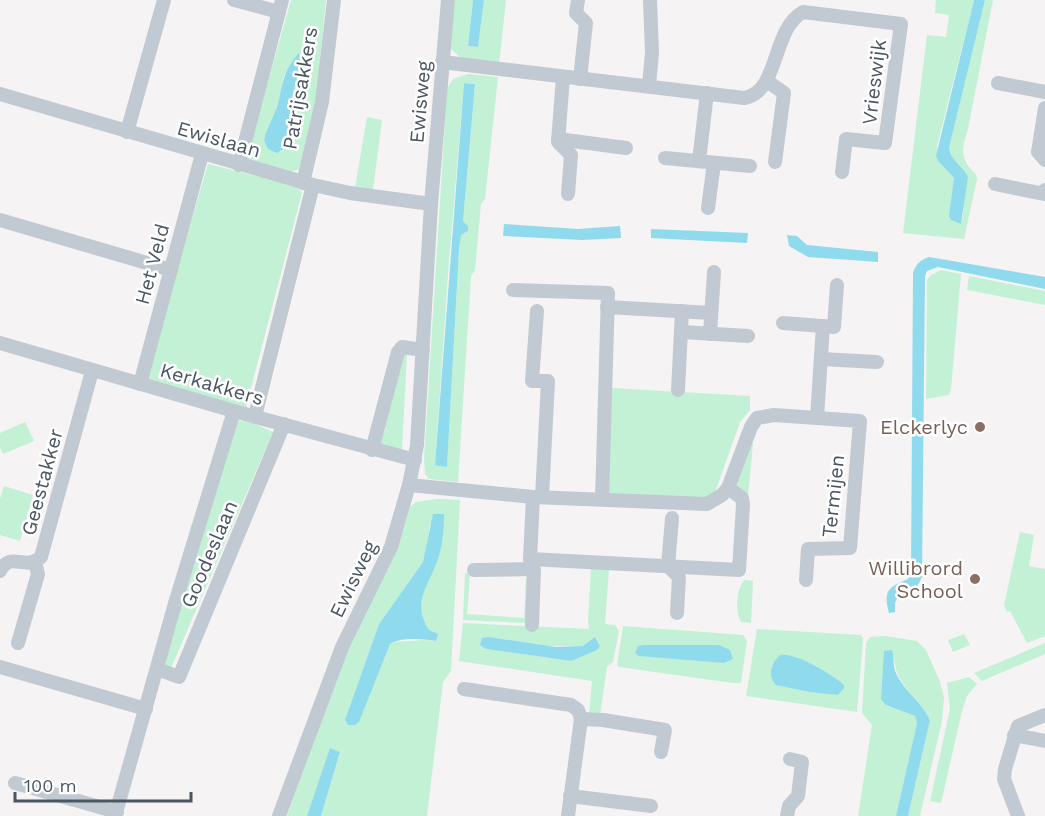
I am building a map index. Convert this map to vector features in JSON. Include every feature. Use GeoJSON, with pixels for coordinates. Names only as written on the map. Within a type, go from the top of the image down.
{"type":"FeatureCollection","features":[{"type":"Feature","properties":{"kind":"street"},"geometry":{"type":"LineString","coordinates":[[127,132],[164,0]]}},
{"type":"Feature","properties":{"kind":"street"},"geometry":{"type":"LineString","coordinates":[[234,0],[280,6]]}},
{"type":"Feature","properties":{"kind":"street","name":"Patrijsakkers"},"geometry":{"type":"LineString","coordinates":[[308,184],[322,102],[334,0]]}},
{"type":"Feature","properties":{"kind":"street","name":"Ewisweg"},"geometry":{"type":"LineString","coordinates":[[279,816],[342,647],[391,547],[415,460],[431,204],[448,0]]}},
{"type":"Feature","properties":{"kind":"street"},"geometry":{"type":"LineString","coordinates":[[578,0],[576,14],[586,23],[580,79]]}},
{"type":"Feature","properties":{"kind":"street"},"geometry":{"type":"LineString","coordinates":[[649,86],[652,53],[650,0]]}},
{"type":"Feature","properties":{"kind":"street","name":"Patrijsakkers"},"geometry":{"type":"LineString","coordinates":[[239,165],[280,6]]}},
{"type":"Feature","properties":{"kind":"street","name":"Vrieswijk"},"geometry":{"type":"LineString","coordinates":[[767,81],[792,18],[803,12],[901,24],[885,143],[846,139],[842,172]]}},
{"type":"Feature","properties":{"kind":"street"},"geometry":{"type":"LineString","coordinates":[[442,62],[744,98],[753,96],[767,81],[784,93],[775,162]]}},
{"type":"Feature","properties":{"kind":"street"},"geometry":{"type":"LineString","coordinates":[[563,77],[558,142],[571,155],[568,194]]}},
{"type":"Feature","properties":{"kind":"street"},"geometry":{"type":"LineString","coordinates":[[999,83],[1045,92]]}},
{"type":"Feature","properties":{"kind":"street"},"geometry":{"type":"LineString","coordinates":[[699,161],[707,93]]}},
{"type":"Feature","properties":{"kind":"street","name":"Ewislaan"},"geometry":{"type":"LineString","coordinates":[[0,94],[308,184],[350,193],[431,204]]}},
{"type":"Feature","properties":{"kind":"street"},"geometry":{"type":"LineString","coordinates":[[1045,108],[1038,152],[1045,160]]}},
{"type":"Feature","properties":{"kind":"street"},"geometry":{"type":"LineString","coordinates":[[558,139],[626,148]]}},
{"type":"Feature","properties":{"kind":"street","name":"Het Veld"},"geometry":{"type":"LineString","coordinates":[[140,384],[202,154]]}},
{"type":"Feature","properties":{"kind":"street"},"geometry":{"type":"LineString","coordinates":[[665,158],[750,166]]}},
{"type":"Feature","properties":{"kind":"street"},"geometry":{"type":"LineString","coordinates":[[708,208],[714,163]]}},
{"type":"Feature","properties":{"kind":"street"},"geometry":{"type":"LineString","coordinates":[[255,416],[308,184]]}},
{"type":"Feature","properties":{"kind":"street"},"geometry":{"type":"LineString","coordinates":[[995,184],[1045,192]]}},
{"type":"Feature","properties":{"kind":"street"},"geometry":{"type":"LineString","coordinates":[[0,220],[171,270]]}},
{"type":"Feature","properties":{"kind":"street"},"geometry":{"type":"LineString","coordinates":[[710,334],[714,272]]}},
{"type":"Feature","properties":{"kind":"street"},"geometry":{"type":"LineString","coordinates":[[783,323],[834,327],[837,285]]}},
{"type":"Feature","properties":{"kind":"street"},"geometry":{"type":"LineString","coordinates":[[513,290],[608,293],[602,500]]}},
{"type":"Feature","properties":{"kind":"street"},"geometry":{"type":"LineString","coordinates":[[607,307],[711,313]]}},
{"type":"Feature","properties":{"kind":"street"},"geometry":{"type":"LineString","coordinates":[[678,390],[682,310]]}},
{"type":"Feature","properties":{"kind":"street"},"geometry":{"type":"LineString","coordinates":[[532,625],[532,564],[548,381],[532,381],[537,311]]}},
{"type":"Feature","properties":{"kind":"street"},"geometry":{"type":"LineString","coordinates":[[817,417],[823,326]]}},
{"type":"Feature","properties":{"kind":"street"},"geometry":{"type":"LineString","coordinates":[[682,332],[748,336]]}},
{"type":"Feature","properties":{"kind":"street","name":"Kerkakkers"},"geometry":{"type":"LineString","coordinates":[[0,343],[372,450],[415,460]]}},
{"type":"Feature","properties":{"kind":"street"},"geometry":{"type":"LineString","coordinates":[[372,450],[398,352],[402,347],[423,350]]}},
{"type":"Feature","properties":{"kind":"street"},"geometry":{"type":"LineString","coordinates":[[821,359],[877,362]]}},
{"type":"Feature","properties":{"kind":"street","name":"Geestakker"},"geometry":{"type":"LineString","coordinates":[[0,571],[8,562],[14,560],[27,564],[41,557],[92,371]]}},
{"type":"Feature","properties":{"kind":"street","name":"Goodeslaan"},"geometry":{"type":"LineString","coordinates":[[116,814],[176,600],[234,411]]}},
{"type":"Feature","properties":{"kind":"street","name":"Termijen"},"geometry":{"type":"LineString","coordinates":[[728,488],[751,427],[757,418],[774,415],[860,421],[850,548],[808,549],[806,580]]}},
{"type":"Feature","properties":{"kind":"street","name":"Goodeslaan"},"geometry":{"type":"LineString","coordinates":[[158,669],[179,677],[285,424]]}},
{"type":"Feature","properties":{"kind":"street"},"geometry":{"type":"LineString","coordinates":[[409,485],[537,497],[708,504],[728,488],[742,498],[739,570],[668,566],[532,564],[474,570]]}},
{"type":"Feature","properties":{"kind":"street"},"geometry":{"type":"LineString","coordinates":[[672,518],[668,566],[679,578],[677,613]]}},
{"type":"Feature","properties":{"kind":"street"},"geometry":{"type":"LineString","coordinates":[[18,644],[38,574],[35,562]]}},
{"type":"Feature","properties":{"kind":"street"},"geometry":{"type":"LineString","coordinates":[[0,667],[146,709]]}},
{"type":"Feature","properties":{"kind":"street"},"geometry":{"type":"LineString","coordinates":[[464,689],[571,705],[578,710],[581,719],[568,816]]}},
{"type":"Feature","properties":{"kind":"street"},"geometry":{"type":"LineString","coordinates":[[1018,816],[1004,779],[1014,735],[1018,726],[1045,715]]}},
{"type":"Feature","properties":{"kind":"street"},"geometry":{"type":"LineString","coordinates":[[581,719],[664,730],[661,752]]}},
{"type":"Feature","properties":{"kind":"street"},"geometry":{"type":"LineString","coordinates":[[1014,735],[1045,741]]}},
{"type":"Feature","properties":{"kind":"street"},"geometry":{"type":"LineString","coordinates":[[787,816],[789,806],[798,796],[802,762],[790,759]]}},
{"type":"Feature","properties":{"kind":"street"},"geometry":{"type":"LineString","coordinates":[[15,783],[116,814]]}},
{"type":"Feature","properties":{"kind":"street"},"geometry":{"type":"LineString","coordinates":[[570,796],[651,806]]}},
{"type":"Feature","properties":{"kind":"green space"},"geometry":{"type":"Polygon","coordinates":[[[291,0],[326,0],[316,101],[299,169],[291,172],[246,160],[291,0]],[[299,54],[284,76],[276,110],[264,139],[268,149],[280,152],[292,139],[295,125],[292,100],[300,60],[299,54]]]}},
{"type":"Feature","properties":{"kind":"green space"},"geometry":{"type":"Polygon","coordinates":[[[454,0],[473,0],[468,46],[478,47],[484,0],[506,0],[499,64],[461,58],[451,49],[454,0]]]}},
{"type":"Feature","properties":{"kind":"green space"},"geometry":{"type":"Polygon","coordinates":[[[936,0],[974,0],[937,146],[939,162],[954,178],[961,224],[966,172],[951,157],[949,148],[985,0],[993,0],[963,148],[966,162],[977,179],[964,239],[903,233],[927,35],[946,37],[949,15],[935,13],[936,0]]]}},
{"type":"Feature","properties":{"kind":"green space"},"geometry":{"type":"Polygon","coordinates":[[[468,74],[498,77],[485,199],[481,204],[475,270],[471,276],[458,482],[429,479],[425,474],[424,459],[447,89],[453,79],[468,74]],[[464,83],[435,465],[447,466],[459,249],[461,235],[468,231],[468,226],[463,221],[475,84],[464,83]]]}},
{"type":"Feature","properties":{"kind":"green space"},"geometry":{"type":"Polygon","coordinates":[[[367,117],[382,120],[373,190],[355,188],[367,117]]]}},
{"type":"Feature","properties":{"kind":"green space"},"geometry":{"type":"Polygon","coordinates":[[[208,164],[296,186],[302,193],[246,407],[147,381],[146,377],[208,164]]]}},
{"type":"Feature","properties":{"kind":"green space"},"geometry":{"type":"Polygon","coordinates":[[[941,270],[961,274],[951,389],[949,395],[926,399],[927,280],[941,270]]]}},
{"type":"Feature","properties":{"kind":"green space"},"geometry":{"type":"Polygon","coordinates":[[[969,276],[1045,291],[1045,305],[967,290],[969,276]]]}},
{"type":"Feature","properties":{"kind":"green space"},"geometry":{"type":"Polygon","coordinates":[[[403,353],[407,354],[402,449],[397,451],[379,447],[378,439],[384,434],[403,353]]]}},
{"type":"Feature","properties":{"kind":"green space"},"geometry":{"type":"Polygon","coordinates":[[[612,388],[750,396],[750,410],[740,422],[712,501],[607,494],[612,388]]]}},
{"type":"Feature","properties":{"kind":"green space"},"geometry":{"type":"Polygon","coordinates":[[[236,420],[253,423],[273,432],[171,668],[163,665],[236,420]]]}},
{"type":"Feature","properties":{"kind":"green space"},"geometry":{"type":"Polygon","coordinates":[[[25,422],[34,441],[3,454],[0,447],[0,433],[25,422]]]}},
{"type":"Feature","properties":{"kind":"green space"},"geometry":{"type":"Polygon","coordinates":[[[749,443],[753,444],[748,496],[739,491],[736,481],[749,443]]]}},
{"type":"Feature","properties":{"kind":"green space"},"geometry":{"type":"Polygon","coordinates":[[[4,486],[33,495],[20,541],[0,535],[0,499],[4,486]]]}},
{"type":"Feature","properties":{"kind":"green space"},"geometry":{"type":"Polygon","coordinates":[[[438,499],[460,500],[451,671],[443,682],[427,816],[321,816],[340,753],[330,749],[307,816],[287,816],[349,643],[387,571],[410,507],[416,502],[438,499]],[[430,523],[423,562],[379,624],[345,720],[384,658],[390,644],[393,642],[436,641],[424,624],[420,613],[424,586],[438,558],[430,523]]]}},
{"type":"Feature","properties":{"kind":"green space"},"geometry":{"type":"Polygon","coordinates":[[[1020,532],[1034,535],[1029,566],[1045,569],[1045,636],[1027,643],[1010,611],[1007,612],[1004,605],[1020,532]]]}},
{"type":"Feature","properties":{"kind":"green space"},"geometry":{"type":"Polygon","coordinates":[[[591,568],[609,570],[605,624],[615,625],[619,631],[613,662],[607,667],[600,715],[589,714],[592,681],[459,661],[463,623],[589,629],[591,568]],[[489,637],[486,649],[571,661],[583,646],[547,646],[489,637]]]}},
{"type":"Feature","properties":{"kind":"green space"},"geometry":{"type":"Polygon","coordinates":[[[465,573],[470,574],[467,614],[524,618],[526,578],[529,580],[526,623],[463,620],[465,573]]]}},
{"type":"Feature","properties":{"kind":"green space"},"geometry":{"type":"Polygon","coordinates":[[[744,580],[753,581],[751,623],[741,622],[738,613],[738,595],[744,580]]]}},
{"type":"Feature","properties":{"kind":"green space"},"geometry":{"type":"Polygon","coordinates":[[[623,626],[743,635],[747,641],[741,683],[619,667],[617,665],[623,626]]]}},
{"type":"Feature","properties":{"kind":"green space"},"geometry":{"type":"Polygon","coordinates":[[[757,629],[861,635],[863,640],[857,712],[746,696],[757,629]]]}},
{"type":"Feature","properties":{"kind":"green space"},"geometry":{"type":"Polygon","coordinates":[[[964,634],[970,645],[953,652],[948,640],[964,634]]]}},
{"type":"Feature","properties":{"kind":"green space"},"geometry":{"type":"Polygon","coordinates":[[[886,636],[917,641],[926,650],[944,697],[942,721],[920,816],[908,816],[930,720],[901,681],[897,673],[894,652],[886,705],[915,716],[917,723],[896,816],[858,816],[872,725],[862,713],[866,643],[870,637],[886,636]]]}},
{"type":"Feature","properties":{"kind":"green space"},"geometry":{"type":"Polygon","coordinates":[[[1045,643],[1045,654],[982,681],[974,673],[1045,643]]]}},
{"type":"Feature","properties":{"kind":"green space"},"geometry":{"type":"Polygon","coordinates":[[[969,677],[977,684],[967,696],[962,711],[941,803],[930,801],[950,709],[947,683],[969,677]]]}},
{"type":"Feature","properties":{"kind":"water"},"geometry":{"type":"Polygon","coordinates":[[[473,0],[484,0],[478,47],[468,46],[473,0]]]}},
{"type":"Feature","properties":{"kind":"water"},"geometry":{"type":"Polygon","coordinates":[[[974,0],[985,0],[949,148],[952,157],[968,177],[961,224],[951,220],[949,216],[954,178],[936,156],[974,0]]]}},
{"type":"Feature","properties":{"kind":"water"},"geometry":{"type":"Polygon","coordinates":[[[299,53],[300,71],[292,99],[295,132],[288,145],[277,153],[268,149],[264,140],[277,107],[286,73],[299,53]]]}},
{"type":"Feature","properties":{"kind":"water"},"geometry":{"type":"Polygon","coordinates":[[[464,83],[475,84],[463,221],[468,226],[468,231],[461,235],[459,249],[447,467],[435,465],[464,83]]]}},
{"type":"Feature","properties":{"kind":"water"},"geometry":{"type":"Polygon","coordinates":[[[504,224],[578,229],[620,226],[621,238],[582,240],[503,236],[504,224]]]}},
{"type":"Feature","properties":{"kind":"water"},"geometry":{"type":"Polygon","coordinates":[[[651,229],[748,233],[747,243],[651,238],[651,229]]]}},
{"type":"Feature","properties":{"kind":"water"},"geometry":{"type":"Polygon","coordinates":[[[787,235],[797,236],[807,245],[878,252],[878,262],[808,257],[789,246],[787,235]]]}},
{"type":"Feature","properties":{"kind":"water"},"geometry":{"type":"Polygon","coordinates":[[[929,257],[1045,277],[1045,289],[938,267],[927,271],[925,276],[922,577],[918,585],[899,594],[895,603],[895,612],[889,613],[887,595],[889,591],[908,579],[911,571],[913,273],[919,263],[929,257]]]}},
{"type":"Feature","properties":{"kind":"water"},"geometry":{"type":"Polygon","coordinates":[[[433,514],[444,514],[443,535],[439,556],[424,592],[421,610],[429,630],[438,634],[436,641],[406,639],[390,644],[359,722],[355,725],[348,725],[345,720],[379,624],[423,562],[433,514]]]}},
{"type":"Feature","properties":{"kind":"water"},"geometry":{"type":"Polygon","coordinates":[[[489,637],[556,647],[583,646],[595,637],[600,646],[597,650],[571,661],[486,649],[480,645],[482,638],[489,637]]]}},
{"type":"Feature","properties":{"kind":"water"},"geometry":{"type":"Polygon","coordinates":[[[719,645],[730,650],[733,659],[724,663],[639,656],[635,653],[638,646],[719,645]]]}},
{"type":"Feature","properties":{"kind":"water"},"geometry":{"type":"Polygon","coordinates":[[[892,650],[899,679],[930,720],[908,816],[896,816],[917,723],[915,716],[886,705],[881,699],[884,651],[892,650]]]}},
{"type":"Feature","properties":{"kind":"water"},"geometry":{"type":"Polygon","coordinates":[[[780,655],[795,657],[814,665],[838,680],[844,688],[838,695],[776,685],[771,670],[780,655]]]}},
{"type":"Feature","properties":{"kind":"water"},"geometry":{"type":"Polygon","coordinates":[[[330,748],[340,752],[321,816],[307,816],[330,748]]]}},
{"type":"Feature","properties":{"kind":"place","name":"Elckerlyc"},"geometry":{"type":"Point","coordinates":[980,427]}},
{"type":"Feature","properties":{"kind":"place","name":"Willibrord School"},"geometry":{"type":"Point","coordinates":[975,579]}}]}
